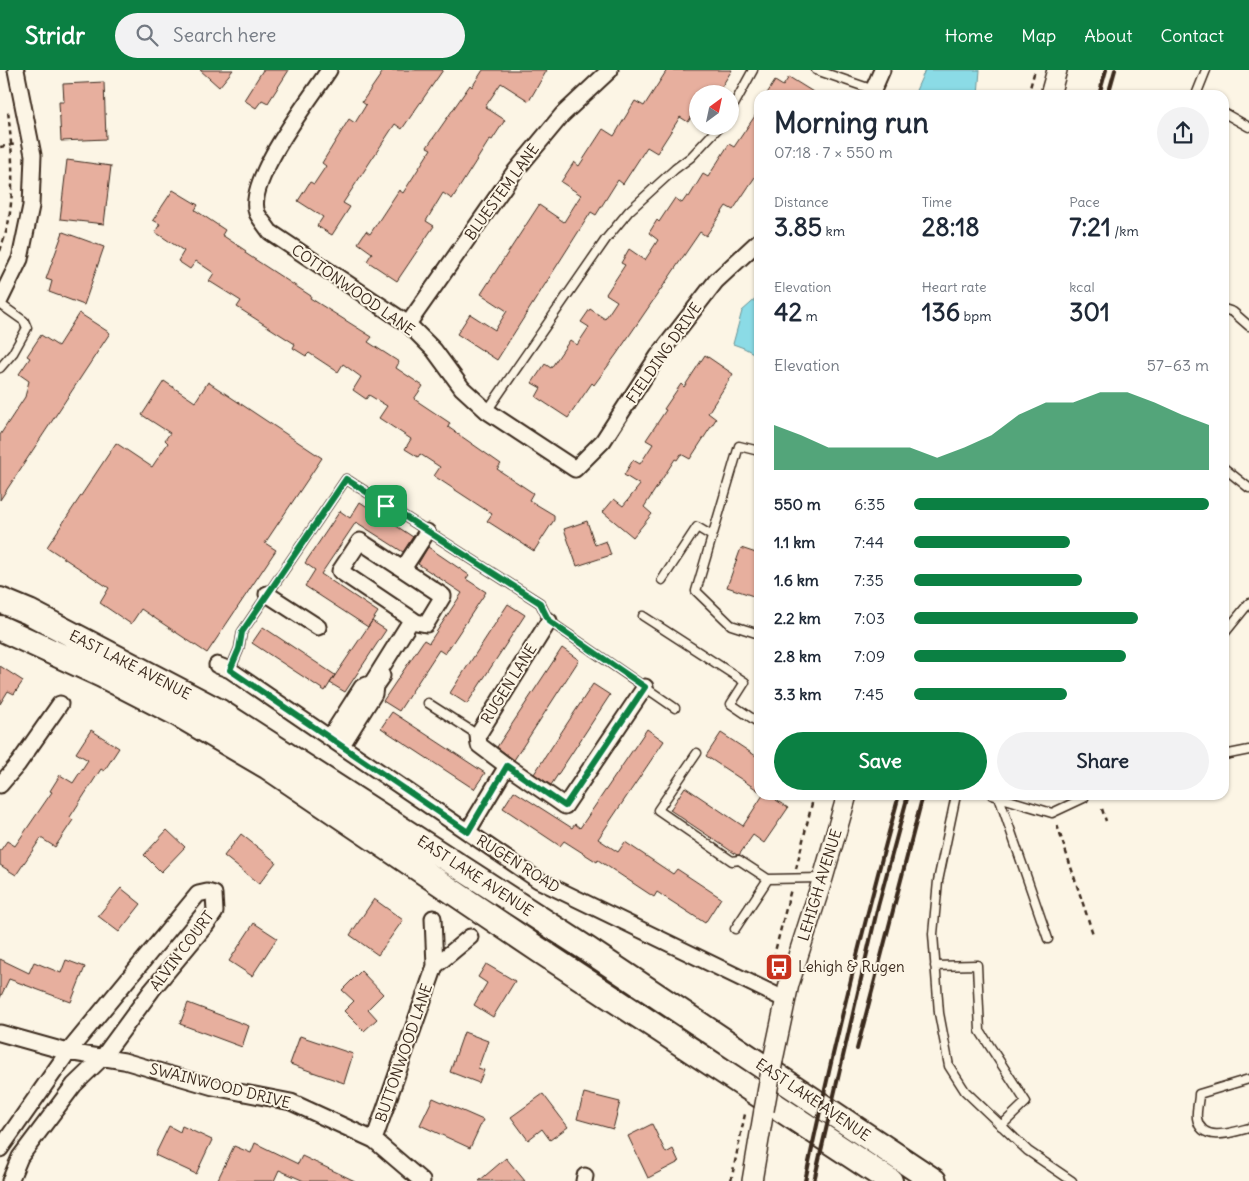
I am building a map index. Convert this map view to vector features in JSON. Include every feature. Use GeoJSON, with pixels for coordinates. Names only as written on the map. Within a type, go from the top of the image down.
{"type":"FeatureCollection","features":[{"type":"Feature","properties":{"kind":"main road","name":"EAST LAKE AVENUE"},"geometry":{"type":"LineString","coordinates":[[0,600],[29,612],[220,712],[587,948],[934,1181]]}},
{"type":"Feature","properties":{"kind":"main road","name":"EAST LAKE AVENUE"},"geometry":{"type":"LineString","coordinates":[[0,628],[78,663],[176,713],[268,767],[542,952],[890,1181]]}},
{"type":"Feature","properties":{"kind":"street"},"geometry":{"type":"LineString","coordinates":[[0,300],[20,259],[31,206],[33,155],[16,70]]}},
{"type":"Feature","properties":{"kind":"street","name":"COTTONWOOD LANE"},"geometry":{"type":"LineString","coordinates":[[329,70],[266,166],[256,190],[257,212],[270,232],[408,324],[434,350],[462,388],[487,411],[575,469]]}},
{"type":"Feature","properties":{"kind":"street","name":"BLUESTEM LANE"},"geometry":{"type":"LineString","coordinates":[[408,324],[518,168],[562,115],[610,70]]}},
{"type":"Feature","properties":{"kind":"street"},"geometry":{"type":"LineString","coordinates":[[873,90],[882,70]]}},
{"type":"Feature","properties":{"kind":"street"},"geometry":{"type":"LineString","coordinates":[[1051,90],[1057,70]]}},
{"type":"Feature","properties":{"kind":"street","name":"FIELDING DRIVE"},"geometry":{"type":"LineString","coordinates":[[575,469],[603,442],[658,356],[716,281],[754,246]]}},
{"type":"Feature","properties":{"kind":"street"},"geometry":{"type":"LineString","coordinates":[[403,568],[427,532]]}},
{"type":"Feature","properties":{"kind":"street"},"geometry":{"type":"LineString","coordinates":[[360,541],[443,596],[426,624],[414,620],[340,571],[360,541]]}},
{"type":"Feature","properties":{"kind":"street"},"geometry":{"type":"LineString","coordinates":[[267,594],[318,626]]}},
{"type":"Feature","properties":{"kind":"street"},"geometry":{"type":"LineString","coordinates":[[336,741],[414,620]]}},
{"type":"Feature","properties":{"kind":"street","name":"RUGEN LANE"},"geometry":{"type":"LineString","coordinates":[[549,621],[478,735],[479,746],[565,806],[645,687]]}},
{"type":"Feature","properties":{"kind":"street","name":"RUGEN ROAD"},"geometry":{"type":"LineString","coordinates":[[224,667],[336,741],[538,880],[786,1000]]}},
{"type":"Feature","properties":{"kind":"street"},"geometry":{"type":"LineString","coordinates":[[0,785],[18,764],[60,704]]}},
{"type":"Feature","properties":{"kind":"street"},"geometry":{"type":"LineString","coordinates":[[468,832],[507,766]]}},
{"type":"Feature","properties":{"kind":"street","name":"LEHIGH AVENUE"},"geometry":{"type":"LineString","coordinates":[[752,1181],[755,1110],[773,1060],[789,984],[846,800]]}},
{"type":"Feature","properties":{"kind":"street","name":"ALVIN COURT"},"geometry":{"type":"LineString","coordinates":[[0,1149],[68,1052],[198,894],[207,892],[214,894],[215,912],[206,925],[152,990],[102,1058],[74,1085],[20,1157],[10,1181]]}},
{"type":"Feature","properties":{"kind":"street","name":"BUTTONWOOD LANE"},"geometry":{"type":"LineString","coordinates":[[374,1140],[435,966],[433,918]]}},
{"type":"Feature","properties":{"kind":"street","name":"BUTTONWOOD LANE"},"geometry":{"type":"LineString","coordinates":[[435,966],[470,937]]}},
{"type":"Feature","properties":{"kind":"street","name":"SWAINWOOD DRIVE"},"geometry":{"type":"LineString","coordinates":[[0,1033],[68,1052],[124,1061],[213,1087],[291,1102],[374,1140],[422,1181]]}},
{"type":"Feature","properties":{"kind":"lane"},"geometry":{"type":"LineString","coordinates":[[739,96],[753,70]]}},
{"type":"Feature","properties":{"kind":"lane"},"geometry":{"type":"LineString","coordinates":[[816,70],[867,90]]}},
{"type":"Feature","properties":{"kind":"lane"},"geometry":{"type":"LineString","coordinates":[[1198,90],[1206,70]]}},
{"type":"Feature","properties":{"kind":"lane"},"geometry":{"type":"LineString","coordinates":[[1229,116],[1249,127]]}},
{"type":"Feature","properties":{"kind":"lane"},"geometry":{"type":"LineString","coordinates":[[487,411],[606,239],[629,211],[674,169],[692,157],[712,135]]}},
{"type":"Feature","properties":{"kind":"lane"},"geometry":{"type":"LineString","coordinates":[[0,304],[24,321],[27,328],[24,336],[0,368]]}},
{"type":"Feature","properties":{"kind":"lane"},"geometry":{"type":"LineString","coordinates":[[1229,311],[1249,326]]}},
{"type":"Feature","properties":{"kind":"lane"},"geometry":{"type":"LineString","coordinates":[[754,450],[739,446],[696,591],[731,625],[754,632]]}},
{"type":"Feature","properties":{"kind":"lane"},"geometry":{"type":"LineString","coordinates":[[1229,472],[1249,488]]}},
{"type":"Feature","properties":{"kind":"lane"},"geometry":{"type":"LineString","coordinates":[[224,667],[239,649],[242,632],[346,479],[540,603],[549,621],[676,708]]}},
{"type":"Feature","properties":{"kind":"lane"},"geometry":{"type":"LineString","coordinates":[[662,580],[697,527],[712,536]]}},
{"type":"Feature","properties":{"kind":"lane"},"geometry":{"type":"LineString","coordinates":[[1229,628],[1249,603]]}},
{"type":"Feature","properties":{"kind":"lane"},"geometry":{"type":"LineString","coordinates":[[643,616],[745,682],[731,704],[754,720]]}},
{"type":"Feature","properties":{"kind":"lane"},"geometry":{"type":"LineString","coordinates":[[428,703],[478,735]]}},
{"type":"Feature","properties":{"kind":"lane"},"geometry":{"type":"LineString","coordinates":[[1229,754],[1249,750]]}},
{"type":"Feature","properties":{"kind":"lane"},"geometry":{"type":"LineString","coordinates":[[698,752],[658,810],[732,861],[739,860],[768,879],[823,878]]}},
{"type":"Feature","properties":{"kind":"lane"},"geometry":{"type":"LineString","coordinates":[[955,800],[938,881],[933,934],[939,1013],[949,1066],[966,1091],[1028,1151],[1072,1181]]}},
{"type":"Feature","properties":{"kind":"lane"},"geometry":{"type":"LineString","coordinates":[[997,800],[1048,938]]}},
{"type":"Feature","properties":{"kind":"lane"},"geometry":{"type":"LineString","coordinates":[[1009,800],[1052,813],[1080,800]]}},
{"type":"Feature","properties":{"kind":"lane"},"geometry":{"type":"LineString","coordinates":[[734,929],[768,879]]}},
{"type":"Feature","properties":{"kind":"lane"},"geometry":{"type":"LineString","coordinates":[[935,966],[977,965],[980,1031],[1026,1102],[1002,1126]]}},
{"type":"Feature","properties":{"kind":"lane"},"geometry":{"type":"LineString","coordinates":[[1249,1079],[1199,1094],[1197,1119],[1201,1127],[1212,1134],[1223,1135],[1249,1128]]}},
{"type":"Feature","properties":{"kind":"path"},"geometry":{"type":"LineString","coordinates":[[1029,90],[1035,70]]}},
{"type":"Feature","properties":{"kind":"path"},"geometry":{"type":"LineString","coordinates":[[0,251],[8,224],[11,190],[12,150],[6,102]]}},
{"type":"Feature","properties":{"kind":"path"},"geometry":{"type":"LineString","coordinates":[[1102,809],[1106,821]]}},
{"type":"Feature","properties":{"kind":"path"},"geometry":{"type":"LineString","coordinates":[[1057,825],[1093,934]]}},
{"type":"Feature","properties":{"kind":"path"},"geometry":{"type":"LineString","coordinates":[[731,1181],[755,1110]]}},
{"type":"Feature","properties":{"kind":"water"},"geometry":{"type":"Polygon","coordinates":[[[925,70],[980,70],[978,90],[916,90],[925,70]]]}},
{"type":"Feature","properties":{"kind":"water"},"geometry":{"type":"Polygon","coordinates":[[[754,300],[754,353],[733,344],[742,311],[754,300]]]}},
{"type":"Feature","properties":{"kind":"building"},"geometry":{"type":"Polygon","coordinates":[[[200,70],[233,70],[219,87],[200,70]]]}},
{"type":"Feature","properties":{"kind":"building"},"geometry":{"type":"Polygon","coordinates":[[[263,70],[289,70],[268,103],[262,100],[256,108],[244,100],[263,70]]]}},
{"type":"Feature","properties":{"kind":"building"},"geometry":{"type":"Polygon","coordinates":[[[384,70],[443,70],[402,129],[395,124],[343,203],[350,207],[332,235],[317,226],[323,217],[298,201],[310,182],[314,184],[326,166],[322,163],[349,119],[355,123],[366,105],[362,102],[384,70]]]}},
{"type":"Feature","properties":{"kind":"building"},"geometry":{"type":"Polygon","coordinates":[[[483,70],[547,70],[529,101],[501,83],[485,107],[505,120],[492,140],[490,139],[452,199],[443,193],[426,221],[434,226],[397,281],[367,261],[372,253],[358,243],[366,231],[370,234],[399,190],[403,193],[431,149],[427,147],[470,85],[472,87],[483,70]]]}},
{"type":"Feature","properties":{"kind":"building"},"geometry":{"type":"Polygon","coordinates":[[[667,70],[732,70],[723,85],[689,85],[688,122],[680,117],[657,153],[647,147],[623,184],[618,180],[596,215],[591,212],[497,360],[457,334],[470,314],[495,330],[507,311],[481,294],[539,205],[564,222],[581,195],[561,182],[574,162],[579,166],[603,129],[614,136],[635,101],[644,106],[667,70]]]}},
{"type":"Feature","properties":{"kind":"building"},"geometry":{"type":"Polygon","coordinates":[[[789,77],[810,90],[769,90],[775,81],[783,86],[789,77]]]}},
{"type":"Feature","properties":{"kind":"building"},"geometry":{"type":"Polygon","coordinates":[[[104,82],[106,139],[61,141],[59,102],[64,102],[63,84],[104,82]]]}},
{"type":"Feature","properties":{"kind":"building"},"geometry":{"type":"Polygon","coordinates":[[[754,117],[754,178],[733,210],[726,206],[706,236],[700,232],[616,355],[594,385],[592,383],[568,418],[536,397],[541,388],[532,383],[545,364],[551,368],[570,340],[577,345],[589,327],[581,322],[590,309],[605,319],[617,301],[606,294],[625,265],[621,263],[629,249],[645,260],[658,240],[649,233],[657,220],[659,222],[675,198],[682,203],[687,196],[689,197],[703,174],[708,177],[729,144],[734,147],[754,117]]]}},
{"type":"Feature","properties":{"kind":"building"},"geometry":{"type":"Polygon","coordinates":[[[67,160],[111,166],[104,224],[60,219],[67,160]]]}},
{"type":"Feature","properties":{"kind":"building"},"geometry":{"type":"Polygon","coordinates":[[[173,190],[198,205],[195,210],[225,230],[222,235],[246,251],[245,253],[311,296],[310,298],[372,337],[368,342],[399,362],[396,368],[423,386],[414,399],[450,423],[448,427],[501,464],[497,469],[533,493],[529,500],[554,515],[554,520],[534,551],[487,521],[492,514],[434,476],[440,467],[420,454],[418,457],[405,449],[411,439],[379,418],[387,406],[369,395],[366,399],[353,390],[361,377],[343,364],[338,372],[309,353],[306,356],[293,348],[295,344],[237,307],[241,301],[209,281],[214,273],[196,261],[190,269],[178,261],[184,251],[155,232],[160,224],[153,220],[173,190]]]}},
{"type":"Feature","properties":{"kind":"building"},"geometry":{"type":"Polygon","coordinates":[[[63,232],[104,247],[84,305],[49,292],[52,281],[46,279],[63,232]]]}},
{"type":"Feature","properties":{"kind":"building"},"geometry":{"type":"Polygon","coordinates":[[[79,313],[110,333],[0,500],[0,435],[25,397],[29,381],[19,374],[30,358],[27,356],[41,335],[58,346],[79,313]]]}},
{"type":"Feature","properties":{"kind":"building"},"geometry":{"type":"Polygon","coordinates":[[[705,355],[733,374],[708,413],[716,419],[690,459],[681,454],[677,460],[675,459],[644,507],[652,514],[633,537],[603,512],[614,499],[623,506],[640,485],[624,475],[633,460],[640,464],[653,444],[646,440],[666,410],[664,409],[681,384],[684,387],[705,355]]]}},
{"type":"Feature","properties":{"kind":"building"},"geometry":{"type":"Polygon","coordinates":[[[164,381],[195,402],[208,382],[322,458],[265,543],[276,550],[207,653],[141,609],[131,624],[100,603],[109,588],[47,547],[116,443],[152,467],[168,443],[165,440],[170,433],[142,415],[164,381]]]}},
{"type":"Feature","properties":{"kind":"building"},"geometry":{"type":"Polygon","coordinates":[[[360,502],[413,537],[403,552],[356,522],[321,574],[378,612],[368,627],[305,586],[315,570],[305,563],[340,511],[350,518],[360,502]]]}},
{"type":"Feature","properties":{"kind":"building"},"geometry":{"type":"Polygon","coordinates":[[[587,521],[595,545],[606,541],[611,555],[577,566],[564,529],[587,521]]]}},
{"type":"Feature","properties":{"kind":"building"},"geometry":{"type":"Polygon","coordinates":[[[428,547],[469,575],[466,579],[486,592],[445,654],[439,650],[399,711],[383,701],[424,640],[429,643],[462,593],[418,564],[428,547]]]}},
{"type":"Feature","properties":{"kind":"building"},"geometry":{"type":"Polygon","coordinates":[[[741,548],[754,552],[754,596],[727,587],[741,548]]]}},
{"type":"Feature","properties":{"kind":"building"},"geometry":{"type":"Polygon","coordinates":[[[508,604],[525,615],[467,704],[450,693],[508,604]]]}},
{"type":"Feature","properties":{"kind":"building"},"geometry":{"type":"Polygon","coordinates":[[[372,621],[386,630],[345,692],[330,683],[372,621]]]}},
{"type":"Feature","properties":{"kind":"building"},"geometry":{"type":"Polygon","coordinates":[[[263,627],[335,675],[325,691],[252,643],[263,627]]]}},
{"type":"Feature","properties":{"kind":"building"},"geometry":{"type":"Polygon","coordinates":[[[562,648],[579,660],[514,760],[497,747],[562,648]]]}},
{"type":"Feature","properties":{"kind":"building"},"geometry":{"type":"Polygon","coordinates":[[[0,666],[23,681],[14,694],[8,691],[0,704],[0,666]]]}},
{"type":"Feature","properties":{"kind":"building"},"geometry":{"type":"Polygon","coordinates":[[[593,684],[610,695],[551,785],[534,774],[593,684]]]}},
{"type":"Feature","properties":{"kind":"building"},"geometry":{"type":"Polygon","coordinates":[[[392,712],[485,773],[474,789],[381,728],[392,712]]]}},
{"type":"Feature","properties":{"kind":"building"},"geometry":{"type":"Polygon","coordinates":[[[647,729],[664,741],[598,839],[618,852],[625,842],[673,874],[677,869],[721,898],[705,923],[657,892],[654,897],[598,860],[597,862],[564,841],[560,846],[503,808],[514,791],[572,828],[575,824],[580,828],[647,729]]]}},
{"type":"Feature","properties":{"kind":"building"},"geometry":{"type":"Polygon","coordinates":[[[91,730],[119,748],[104,771],[101,769],[70,817],[73,820],[55,847],[41,838],[16,875],[0,865],[0,851],[7,841],[15,846],[52,792],[50,791],[60,775],[73,783],[88,760],[76,753],[91,730]]]}},
{"type":"Feature","properties":{"kind":"building"},"geometry":{"type":"Polygon","coordinates":[[[721,733],[754,755],[754,788],[706,756],[721,733]]]}},
{"type":"Feature","properties":{"kind":"building"},"geometry":{"type":"Polygon","coordinates":[[[685,787],[743,826],[760,800],[776,800],[788,808],[764,843],[753,835],[739,855],[670,810],[685,787]]]}},
{"type":"Feature","properties":{"kind":"building"},"geometry":{"type":"Polygon","coordinates":[[[167,830],[185,847],[161,872],[144,855],[167,830]]]}},
{"type":"Feature","properties":{"kind":"building"},"geometry":{"type":"Polygon","coordinates":[[[241,834],[276,862],[259,884],[224,856],[241,834]]]}},
{"type":"Feature","properties":{"kind":"building"},"geometry":{"type":"Polygon","coordinates":[[[121,888],[141,904],[119,932],[98,916],[121,888]]]}},
{"type":"Feature","properties":{"kind":"building"},"geometry":{"type":"Polygon","coordinates":[[[374,899],[403,920],[378,955],[350,935],[374,899]]]}},
{"type":"Feature","properties":{"kind":"building"},"geometry":{"type":"Polygon","coordinates":[[[254,923],[277,938],[252,976],[229,961],[254,923]]]}},
{"type":"Feature","properties":{"kind":"building"},"geometry":{"type":"Polygon","coordinates":[[[0,959],[29,973],[34,962],[61,973],[66,960],[85,967],[71,1002],[9,979],[0,998],[0,959]]]}},
{"type":"Feature","properties":{"kind":"building"},"geometry":{"type":"Polygon","coordinates":[[[486,964],[515,981],[493,1017],[474,1005],[487,983],[478,977],[486,964]]]}},
{"type":"Feature","properties":{"kind":"building"},"geometry":{"type":"Polygon","coordinates":[[[361,971],[383,994],[368,1009],[377,1019],[364,1031],[344,1011],[354,1001],[342,990],[361,971]]]}},
{"type":"Feature","properties":{"kind":"building"},"geometry":{"type":"Polygon","coordinates":[[[188,1003],[249,1026],[242,1047],[180,1024],[188,1003]]]}},
{"type":"Feature","properties":{"kind":"building"},"geometry":{"type":"Polygon","coordinates":[[[464,1032],[488,1041],[478,1068],[484,1070],[479,1083],[450,1072],[464,1032]]]}},
{"type":"Feature","properties":{"kind":"building"},"geometry":{"type":"Polygon","coordinates":[[[300,1036],[353,1054],[344,1083],[290,1064],[300,1036]]]}},
{"type":"Feature","properties":{"kind":"building"},"geometry":{"type":"Polygon","coordinates":[[[584,1093],[620,1102],[613,1129],[577,1119],[584,1093]]]}},
{"type":"Feature","properties":{"kind":"building"},"geometry":{"type":"Polygon","coordinates":[[[543,1094],[568,1127],[550,1140],[542,1129],[528,1140],[511,1117],[543,1094]]]}},
{"type":"Feature","properties":{"kind":"building"},"geometry":{"type":"Polygon","coordinates":[[[433,1098],[483,1120],[470,1148],[420,1125],[433,1098]]]}},
{"type":"Feature","properties":{"kind":"building"},"geometry":{"type":"Polygon","coordinates":[[[652,1124],[666,1153],[673,1149],[679,1162],[648,1178],[628,1136],[652,1124]]]}},
{"type":"Feature","properties":{"kind":"building"},"geometry":{"type":"Polygon","coordinates":[[[169,1126],[180,1132],[182,1126],[212,1140],[196,1174],[155,1155],[169,1126]]]}},
{"type":"Feature","properties":{"kind":"building"},"geometry":{"type":"Polygon","coordinates":[[[255,1143],[298,1164],[302,1156],[355,1181],[304,1181],[279,1170],[274,1181],[217,1181],[234,1146],[251,1153],[255,1143]]]}},
{"type":"Feature","properties":{"kind":"building"},"geometry":{"type":"Polygon","coordinates":[[[506,1158],[525,1181],[479,1181],[506,1158]]]}},
{"type":"Feature","properties":{"kind":"railway"},"geometry":{"type":"LineString","coordinates":[[1100,90],[1106,70]]}},
{"type":"Feature","properties":{"kind":"railway"},"geometry":{"type":"LineString","coordinates":[[1109,90],[1115,70]]}},
{"type":"Feature","properties":{"kind":"railway"},"geometry":{"type":"LineString","coordinates":[[805,1181],[849,987],[898,800]]}},
{"type":"Feature","properties":{"kind":"railway"},"geometry":{"type":"LineString","coordinates":[[814,1181],[878,906],[907,800]]}},
{"type":"Feature","properties":{"kind":"railway"},"geometry":{"type":"LineString","coordinates":[[857,1049],[922,800]]}},
{"type":"Feature","properties":{"kind":"place","name":"Lehigh & Rugen"},"geometry":{"type":"Point","coordinates":[779,967]}},
{"type":"Feature","properties":{"kind":"route"},"geometry":{"type":"LineString","coordinates":[[346,479],[386,506],[540,603],[549,621],[645,687],[565,806],[507,766],[468,832],[230,670],[239,649],[242,632],[346,479]]}}]}
